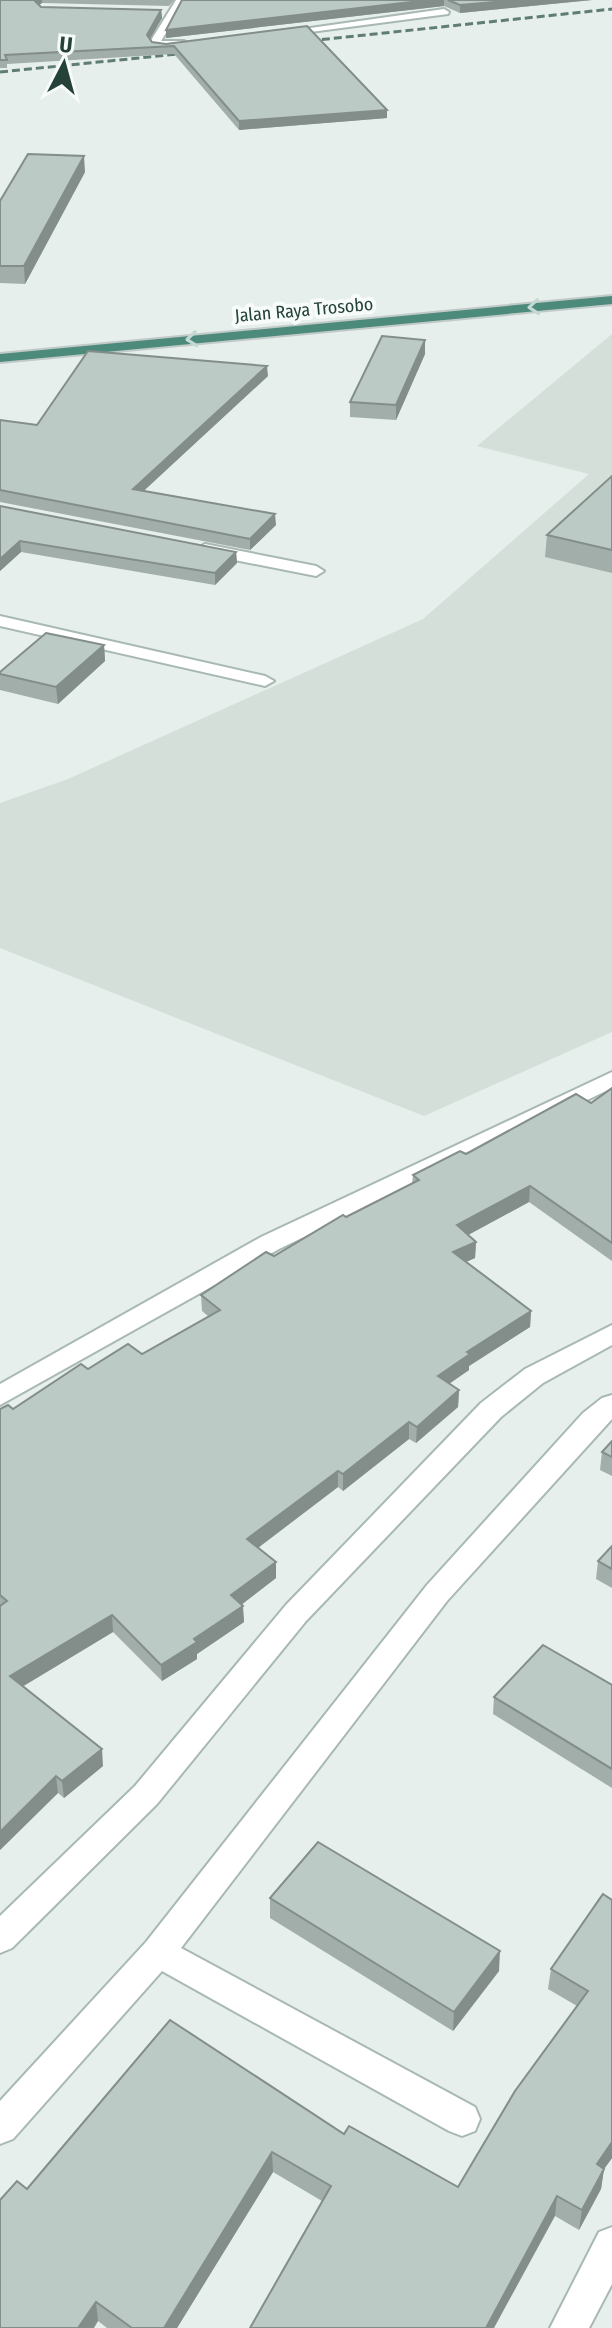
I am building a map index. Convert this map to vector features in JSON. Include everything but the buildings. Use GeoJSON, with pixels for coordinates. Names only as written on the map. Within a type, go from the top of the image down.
{"type":"FeatureCollection","features":[{"type":"Feature","properties":{"kind":"highway","name":"Jalan Raya Trosobo"},"geometry":{"type":"LineString","coordinates":[[0,344],[612,287]]}},
{"type":"Feature","properties":{"kind":"highway","name":"Jalan Raya Trosobo"},"geometry":{"type":"LineString","coordinates":[[0,358],[612,300]]}},
{"type":"Feature","properties":{"kind":"street"},"geometry":{"type":"LineString","coordinates":[[161,11],[196,0]]}},
{"type":"Feature","properties":{"kind":"street"},"geometry":{"type":"LineString","coordinates":[[271,34],[443,14],[426,0]]}},
{"type":"Feature","properties":{"kind":"street"},"geometry":{"type":"LineString","coordinates":[[179,4],[156,44],[197,43]]}},
{"type":"Feature","properties":{"kind":"street"},"geometry":{"type":"LineString","coordinates":[[181,544],[316,571]]}},
{"type":"Feature","properties":{"kind":"street"},"geometry":{"type":"LineString","coordinates":[[0,621],[265,681]]}},
{"type":"Feature","properties":{"kind":"street"},"geometry":{"type":"LineString","coordinates":[[0,1396],[270,1243],[612,1079]]}},
{"type":"Feature","properties":{"kind":"street"},"geometry":{"type":"LineString","coordinates":[[0,1938],[146,1795],[296,1613],[491,1410],[534,1376],[612,1334]]}},
{"type":"Feature","properties":{"kind":"street"},"geometry":{"type":"LineString","coordinates":[[0,2127],[158,1952],[437,1593],[593,1420],[612,1405]]}},
{"type":"Feature","properties":{"kind":"street"},"geometry":{"type":"LineString","coordinates":[[158,1952],[462,2119]]}},
{"type":"Feature","properties":{"kind":"street"},"geometry":{"type":"LineString","coordinates":[[569,2328],[612,2245]]}},
{"type":"Feature","properties":{"kind":"shaded area"},"geometry":{"type":"Polygon","coordinates":[[[612,334],[612,1032],[424,1116],[0,948],[0,803],[68,779],[423,619],[589,474],[477,446],[612,334]]]}},
{"type":"Feature","properties":{"kind":"railway"},"geometry":{"type":"LineString","coordinates":[[298,42],[612,9]]}},
{"type":"Feature","properties":{"kind":"railway"},"geometry":{"type":"LineString","coordinates":[[0,72],[198,52]]}}]}
